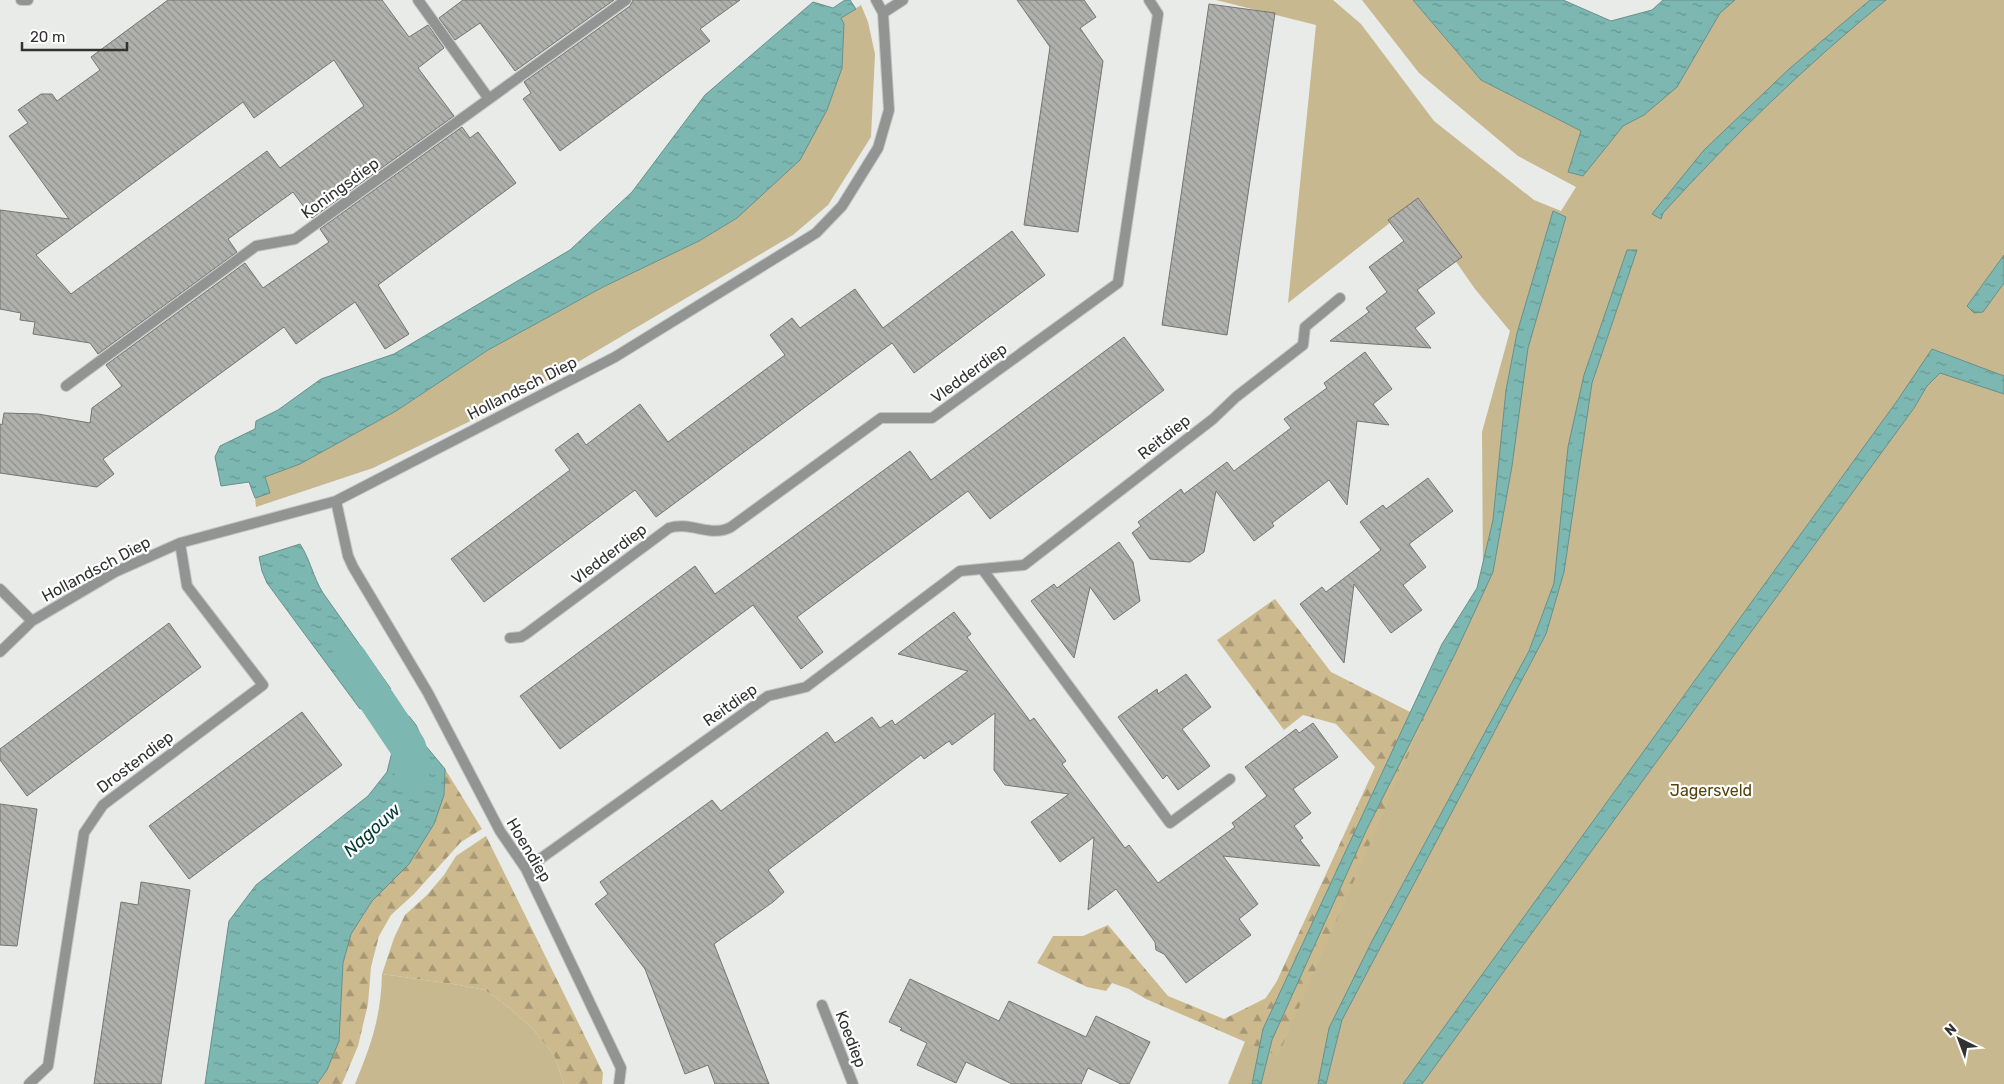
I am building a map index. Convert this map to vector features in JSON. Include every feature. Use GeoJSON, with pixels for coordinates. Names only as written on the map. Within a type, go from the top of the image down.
{"type":"FeatureCollection","features":[{"type":"Feature","properties":{"kind":"street"},"geometry":{"type":"LineString","coordinates":[[21,0],[28,0]]}},
{"type":"Feature","properties":{"kind":"street"},"geometry":{"type":"LineString","coordinates":[[418,0],[489,99]]}},
{"type":"Feature","properties":{"kind":"street","name":"Koningsdiep"},"geometry":{"type":"LineString","coordinates":[[66,386],[256,246],[295,240],[626,0]]}},
{"type":"Feature","properties":{"kind":"street","name":"Hollandsch Diep"},"geometry":{"type":"LineString","coordinates":[[0,652],[32,621],[115,572],[180,542],[336,501],[615,357],[816,233],[842,206],[878,148],[889,110],[883,13],[876,0]]}},
{"type":"Feature","properties":{"kind":"street"},"geometry":{"type":"LineString","coordinates":[[883,13],[903,0]]}},
{"type":"Feature","properties":{"kind":"street","name":"Vledderdiep"},"geometry":{"type":"LineString","coordinates":[[510,638],[521,637],[526,634],[669,528],[682,527],[717,531],[732,526],[881,418],[932,418],[1118,283],[1158,14],[1149,0]]}},
{"type":"Feature","properties":{"kind":"street","name":"Reitdiep"},"geometry":{"type":"LineString","coordinates":[[526,870],[768,696],[806,687],[960,570],[983,570],[1024,565],[1205,425],[1236,397],[1303,345],[1305,327],[1340,298]]}},
{"type":"Feature","properties":{"kind":"street","name":"Hoendiep"},"geometry":{"type":"LineString","coordinates":[[336,501],[348,556],[353,567],[443,721],[500,831],[526,870],[621,1068],[619,1084]]}},
{"type":"Feature","properties":{"kind":"street","name":"Drostendiep"},"geometry":{"type":"LineString","coordinates":[[29,1084],[48,1066],[84,832],[103,805],[263,685],[187,586],[180,542]]}},
{"type":"Feature","properties":{"kind":"street"},"geometry":{"type":"LineString","coordinates":[[983,570],[1170,823],[1230,779]]}},
{"type":"Feature","properties":{"kind":"street"},"geometry":{"type":"LineString","coordinates":[[0,589],[32,621]]}},
{"type":"Feature","properties":{"kind":"street","name":"Koediep"},"geometry":{"type":"LineString","coordinates":[[822,1005],[853,1084]]}},
{"type":"Feature","properties":{"kind":"green space","name":"Jagersveld"},"geometry":{"type":"Polygon","coordinates":[[[1216,0],[1333,0],[1361,24],[1434,121],[1534,200],[1561,211],[1576,187],[1518,156],[1419,73],[1362,0],[1413,0],[1481,80],[1581,131],[1568,172],[1583,176],[1718,0],[2004,0],[2004,1084],[1228,1084],[1258,1009],[1318,922],[1483,578],[1482,432],[1510,331],[1475,289],[1415,203],[1288,303],[1316,25],[1216,0]]]}},
{"type":"Feature","properties":{"kind":"green space"},"geometry":{"type":"Polygon","coordinates":[[[861,5],[868,22],[875,54],[871,137],[828,205],[793,235],[512,401],[373,468],[256,507],[255,498],[270,493],[265,477],[300,464],[396,411],[488,350],[603,287],[699,241],[737,218],[841,18],[861,5]]]}},
{"type":"Feature","properties":{"kind":"green space"},"geometry":{"type":"Polygon","coordinates":[[[1275,599],[1331,672],[1424,719],[1278,1056],[1146,999],[1129,989],[1112,983],[1106,991],[1087,987],[1037,963],[1053,936],[1083,936],[1108,925],[1168,996],[1224,1019],[1270,996],[1375,767],[1336,724],[1303,715],[1284,730],[1217,640],[1275,599]]]}},
{"type":"Feature","properties":{"kind":"green space"},"geometry":{"type":"Polygon","coordinates":[[[445,769],[482,829],[461,842],[414,894],[391,915],[379,936],[371,967],[368,1004],[358,1046],[342,1084],[317,1084],[327,1070],[338,1041],[343,963],[351,934],[372,901],[409,864],[444,795],[445,769]]]}},
{"type":"Feature","properties":{"kind":"green space"},"geometry":{"type":"Polygon","coordinates":[[[486,836],[603,1073],[602,1084],[564,1084],[554,1055],[532,1028],[511,1009],[485,990],[382,974],[394,938],[405,915],[427,895],[444,875],[456,856],[486,836]]]}},
{"type":"Feature","properties":{"kind":"green space"},"geometry":{"type":"Polygon","coordinates":[[[382,974],[485,990],[511,1009],[532,1028],[554,1055],[564,1084],[355,1084],[374,1030],[380,1004],[382,974]]]}},
{"type":"Feature","properties":{"kind":"water"},"geometry":{"type":"Polygon","coordinates":[[[845,0],[850,0],[856,9],[841,18],[844,24],[842,68],[827,110],[800,160],[737,218],[699,241],[603,287],[488,350],[396,411],[300,464],[265,477],[270,493],[255,498],[249,482],[221,486],[215,457],[220,446],[255,429],[256,421],[278,410],[321,379],[394,354],[570,250],[632,192],[705,95],[813,2],[833,8],[845,0]]]}},
{"type":"Feature","properties":{"kind":"water"},"geometry":{"type":"Polygon","coordinates":[[[1413,0],[1563,0],[1611,21],[1652,10],[1663,0],[1735,0],[1720,13],[1677,87],[1644,115],[1623,126],[1583,176],[1568,172],[1581,131],[1481,80],[1413,0]]]}},
{"type":"Feature","properties":{"kind":"water"},"geometry":{"type":"Polygon","coordinates":[[[1870,0],[1886,0],[1770,102],[1689,185],[1663,213],[1661,219],[1652,214],[1704,150],[1789,69],[1870,0]]]}},
{"type":"Feature","properties":{"kind":"water"},"geometry":{"type":"Polygon","coordinates":[[[1553,211],[1566,217],[1528,348],[1512,466],[1493,572],[1455,654],[1366,831],[1272,1040],[1261,1084],[1252,1084],[1263,1029],[1442,644],[1477,588],[1493,520],[1506,390],[1517,333],[1553,211]]]}},
{"type":"Feature","properties":{"kind":"water"},"geometry":{"type":"Polygon","coordinates":[[[1627,250],[1637,250],[1592,383],[1564,572],[1546,634],[1342,1020],[1326,1084],[1318,1084],[1329,1028],[1372,941],[1529,651],[1554,583],[1568,447],[1584,375],[1627,250]]]}},
{"type":"Feature","properties":{"kind":"water"},"geometry":{"type":"Polygon","coordinates":[[[2004,255],[2004,283],[1983,312],[1974,313],[1967,306],[2004,255]]]}},
{"type":"Feature","properties":{"kind":"water"},"geometry":{"type":"Polygon","coordinates":[[[1932,349],[2004,376],[2004,394],[1940,373],[1927,386],[1914,408],[1422,1084],[1403,1084],[1897,401],[1932,349]]]}},
{"type":"Feature","properties":{"kind":"water"},"geometry":{"type":"Polygon","coordinates":[[[300,544],[323,593],[391,689],[360,709],[267,583],[262,571],[259,557],[300,544]]]}},
{"type":"Feature","properties":{"kind":"water"},"geometry":{"type":"Polygon","coordinates":[[[409,716],[416,725],[425,745],[445,769],[444,795],[434,824],[409,864],[372,901],[351,934],[343,963],[339,1041],[327,1070],[317,1084],[205,1084],[229,921],[256,885],[368,796],[387,772],[392,752],[380,728],[398,723],[409,716]]]}},
{"type":"Feature","properties":{"kind":"building"},"geometry":{"type":"Polygon","coordinates":[[[168,0],[382,0],[409,37],[428,25],[444,48],[418,68],[454,116],[312,218],[293,192],[228,239],[237,252],[98,354],[90,343],[33,334],[35,322],[20,320],[21,313],[0,309],[0,210],[69,219],[9,136],[28,123],[18,110],[41,94],[52,94],[57,101],[100,70],[91,57],[168,0]],[[334,60],[254,118],[243,102],[36,255],[71,294],[267,151],[280,168],[364,106],[334,60]]]}},
{"type":"Feature","properties":{"kind":"building"},"geometry":{"type":"Polygon","coordinates":[[[463,0],[614,0],[515,71],[480,23],[455,40],[439,18],[463,0]]]}},
{"type":"Feature","properties":{"kind":"building"},"geometry":{"type":"Polygon","coordinates":[[[633,0],[740,0],[700,29],[710,41],[560,151],[523,99],[531,93],[524,82],[630,6],[633,0]]]}},
{"type":"Feature","properties":{"kind":"building"},"geometry":{"type":"Polygon","coordinates":[[[1017,0],[1084,0],[1096,17],[1080,28],[1103,61],[1078,232],[1024,225],[1050,47],[1017,0]]]}},
{"type":"Feature","properties":{"kind":"building"},"geometry":{"type":"Polygon","coordinates":[[[1209,4],[1275,13],[1227,335],[1162,325],[1209,4]]]}},
{"type":"Feature","properties":{"kind":"building"},"geometry":{"type":"Polygon","coordinates":[[[462,127],[470,138],[478,132],[516,183],[378,285],[409,334],[385,349],[355,302],[296,344],[284,327],[103,459],[114,474],[97,487],[0,473],[0,424],[2,425],[4,413],[38,414],[90,423],[92,408],[122,386],[106,365],[245,263],[263,288],[329,242],[320,229],[462,127]]]}},
{"type":"Feature","properties":{"kind":"building"},"geometry":{"type":"Polygon","coordinates":[[[1418,198],[1462,257],[1417,290],[1435,313],[1415,328],[1431,348],[1330,341],[1369,312],[1366,308],[1387,292],[1369,267],[1404,241],[1388,220],[1418,198]]]}},
{"type":"Feature","properties":{"kind":"building"},"geometry":{"type":"Polygon","coordinates":[[[1012,231],[1045,275],[914,373],[892,343],[656,517],[635,490],[484,602],[451,559],[570,470],[555,450],[578,433],[586,445],[640,404],[668,442],[785,355],[770,335],[792,318],[800,328],[855,289],[883,328],[1012,231]]]}},
{"type":"Feature","properties":{"kind":"building"},"geometry":{"type":"Polygon","coordinates":[[[1124,337],[1164,390],[990,519],[968,491],[797,617],[823,652],[801,669],[753,605],[560,749],[520,696],[695,566],[715,594],[910,451],[931,480],[1124,337]]]}},
{"type":"Feature","properties":{"kind":"building"},"geometry":{"type":"Polygon","coordinates":[[[1365,352],[1392,389],[1373,404],[1389,425],[1357,421],[1347,505],[1329,480],[1272,523],[1274,526],[1254,541],[1216,491],[1204,552],[1190,562],[1150,559],[1132,533],[1141,526],[1138,522],[1181,489],[1184,494],[1227,462],[1234,471],[1291,428],[1284,419],[1327,388],[1324,383],[1365,352]]]}},
{"type":"Feature","properties":{"kind":"building"},"geometry":{"type":"Polygon","coordinates":[[[1428,478],[1453,511],[1409,544],[1426,567],[1403,585],[1422,610],[1391,633],[1354,584],[1344,663],[1300,604],[1322,587],[1326,592],[1381,550],[1360,522],[1383,505],[1386,509],[1428,478]]]}},
{"type":"Feature","properties":{"kind":"building"},"geometry":{"type":"Polygon","coordinates":[[[1119,542],[1133,562],[1140,601],[1114,620],[1090,587],[1074,658],[1031,601],[1054,584],[1057,588],[1119,542]]]}},
{"type":"Feature","properties":{"kind":"building"},"geometry":{"type":"Polygon","coordinates":[[[954,612],[971,634],[967,637],[1030,721],[1034,718],[1066,761],[1062,764],[1125,848],[1129,845],[1158,883],[1235,827],[1232,823],[1267,796],[1245,767],[1296,729],[1299,733],[1313,723],[1338,757],[1293,789],[1311,813],[1294,826],[1303,838],[1300,840],[1320,866],[1223,856],[1258,904],[1239,919],[1251,935],[1186,983],[1164,954],[1156,950],[1155,942],[1116,889],[1088,910],[1094,837],[1060,862],[1031,822],[1069,794],[1005,785],[994,770],[995,713],[952,745],[949,741],[924,759],[921,755],[768,870],[784,892],[714,944],[769,1084],[715,1084],[708,1065],[685,1074],[645,969],[595,904],[608,894],[600,882],[712,800],[721,811],[827,732],[835,743],[872,717],[880,728],[892,720],[895,725],[968,671],[898,654],[954,612]]]}},
{"type":"Feature","properties":{"kind":"building"},"geometry":{"type":"Polygon","coordinates":[[[169,623],[201,667],[27,796],[0,760],[0,749],[169,623]]]}},
{"type":"Feature","properties":{"kind":"building"},"geometry":{"type":"Polygon","coordinates":[[[1186,674],[1211,707],[1182,729],[1210,766],[1178,790],[1167,775],[1163,779],[1118,717],[1157,689],[1158,694],[1186,674]]]}},
{"type":"Feature","properties":{"kind":"building"},"geometry":{"type":"Polygon","coordinates":[[[302,712],[342,765],[189,879],[149,826],[302,712]]]}},
{"type":"Feature","properties":{"kind":"building"},"geometry":{"type":"Polygon","coordinates":[[[0,804],[37,809],[17,946],[0,945],[0,804]]]}},
{"type":"Feature","properties":{"kind":"building"},"geometry":{"type":"Polygon","coordinates":[[[141,882],[190,890],[161,1084],[94,1084],[121,902],[138,905],[141,882]]]}},
{"type":"Feature","properties":{"kind":"building"},"geometry":{"type":"Polygon","coordinates":[[[910,979],[999,1021],[1009,1001],[1086,1037],[1096,1016],[1150,1042],[1129,1084],[1121,1084],[1088,1068],[1081,1084],[1012,1084],[966,1062],[956,1083],[917,1065],[927,1043],[900,1030],[902,1028],[889,1022],[910,979]]]}},
{"type":"Feature","properties":{"kind":"waterway","name":"Nagouw"},"geometry":{"type":"LineString","coordinates":[[349,659],[408,747],[413,764],[412,769]]}}]}
